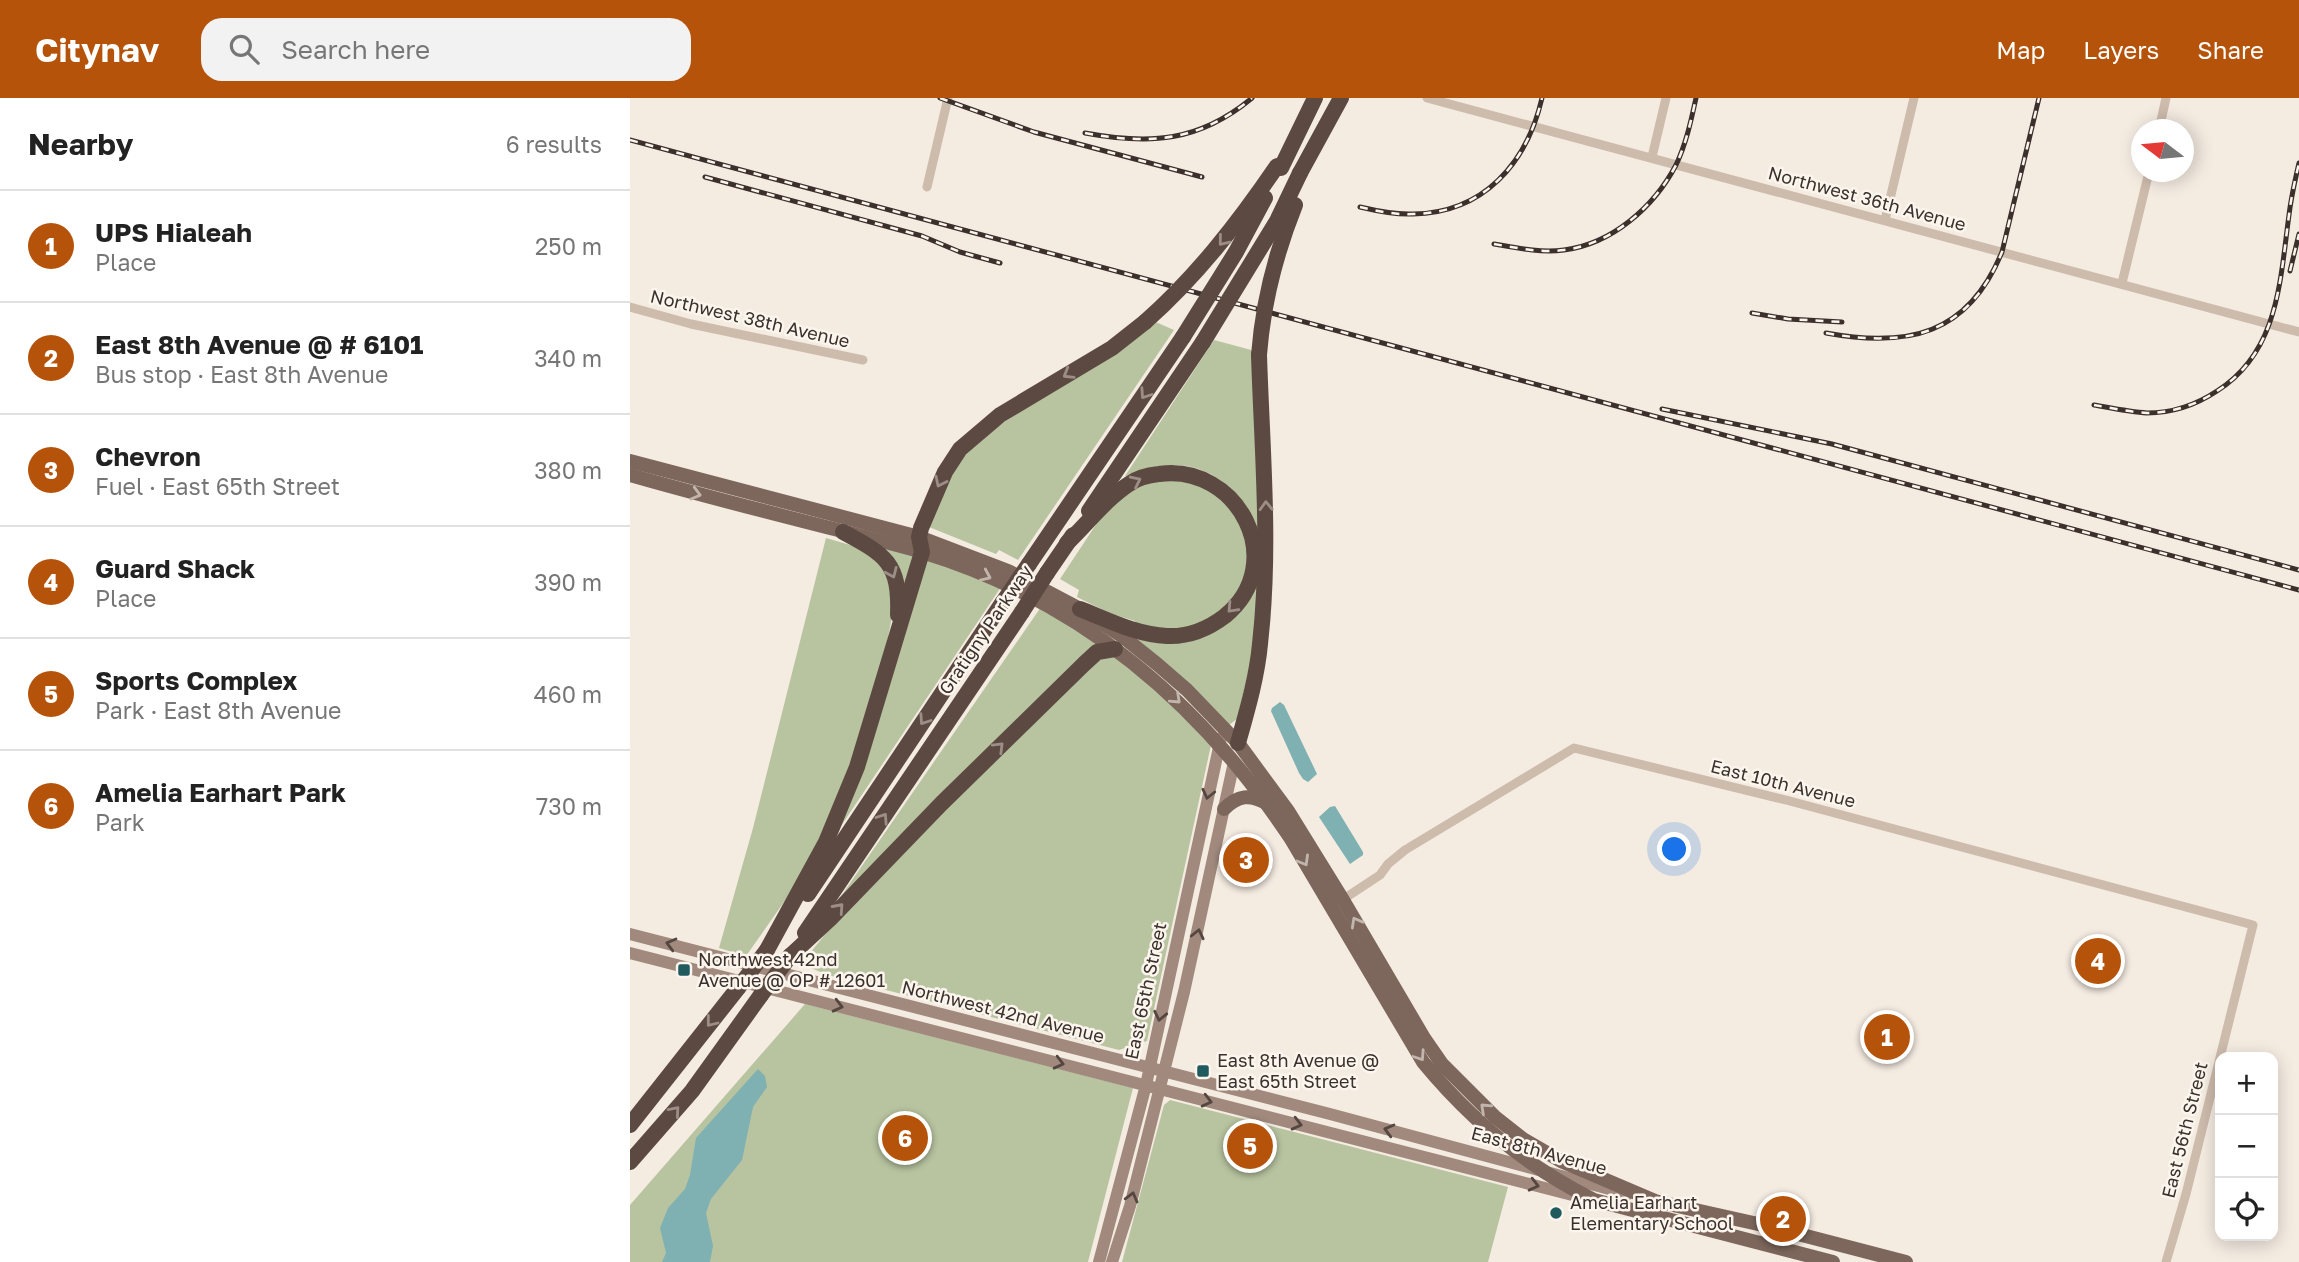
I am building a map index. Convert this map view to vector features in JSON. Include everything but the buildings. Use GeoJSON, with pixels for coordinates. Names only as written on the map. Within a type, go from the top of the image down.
{"type":"FeatureCollection","features":[{"type":"Feature","properties":{"kind":"highway"},"geometry":{"type":"LineString","coordinates":[[767,950],[826,842],[857,767],[944,472],[960,449],[974,436],[1009,409],[1112,348],[1145,322],[1199,270],[1279,167],[1315,98]]}},
{"type":"Feature","properties":{"kind":"highway","name":"Gratigny Parkway"},"geometry":{"type":"LineString","coordinates":[[630,1162],[692,1091],[790,956],[1203,342],[1304,174],[1341,98]]}},
{"type":"Feature","properties":{"kind":"highway","name":"Gratigny Parkway"},"geometry":{"type":"LineString","coordinates":[[630,1125],[806,897],[1183,337],[1236,252],[1279,167]]}},
{"type":"Feature","properties":{"kind":"highway"},"geometry":{"type":"LineString","coordinates":[[1238,743],[1260,646],[1266,564],[1259,355],[1262,314],[1270,275],[1304,174]]}},
{"type":"Feature","properties":{"kind":"highway"},"geometry":{"type":"LineString","coordinates":[[1068,543],[1129,483],[1150,475],[1174,472],[1194,474],[1233,499],[1243,513],[1251,533],[1254,550],[1253,573],[1244,595],[1230,612],[1212,627],[1184,636],[1164,636],[1136,630],[1080,609]]}},
{"type":"Feature","properties":{"kind":"highway"},"geometry":{"type":"LineString","coordinates":[[843,531],[880,554],[891,566],[898,595],[897,637]]}},
{"type":"Feature","properties":{"kind":"highway"},"geometry":{"type":"LineString","coordinates":[[790,956],[1084,664],[1097,652],[1115,649]]}},
{"type":"Feature","properties":{"kind":"main road"},"geometry":{"type":"LineString","coordinates":[[630,461],[1008,571],[1080,609],[1122,636],[1157,664],[1223,727],[1288,811],[1423,1062],[1444,1088],[1486,1129],[1550,1175],[1594,1200]]}},
{"type":"Feature","properties":{"kind":"main road"},"geometry":{"type":"LineString","coordinates":[[630,475],[843,531],[921,544],[1084,627],[1172,695],[1220,744],[1267,803],[1337,903],[1423,1038],[1467,1091],[1523,1139],[1561,1161],[1655,1201]]}},
{"type":"Feature","properties":{"kind":"main road","name":"East 65th Street"},"geometry":{"type":"LineString","coordinates":[[1099,1262],[1146,1085],[1223,727]]}},
{"type":"Feature","properties":{"kind":"main road","name":"East 65th Street"},"geometry":{"type":"LineString","coordinates":[[1112,1262],[1130,1206],[1194,953],[1238,743]]}},
{"type":"Feature","properties":{"kind":"main road"},"geometry":{"type":"LineString","coordinates":[[1224,809],[1232,801],[1242,797],[1267,803]]}},
{"type":"Feature","properties":{"kind":"main road","name":"Northwest 42nd Avenue"},"geometry":{"type":"LineString","coordinates":[[630,934],[1165,1072]]}},
{"type":"Feature","properties":{"kind":"main road","name":"Northwest 42nd Avenue"},"geometry":{"type":"LineString","coordinates":[[630,953],[1146,1085]]}},
{"type":"Feature","properties":{"kind":"main road","name":"East 8th Avenue"},"geometry":{"type":"LineString","coordinates":[[1165,1072],[1867,1257],[1906,1262]]}},
{"type":"Feature","properties":{"kind":"main road","name":"East 8th Avenue"},"geometry":{"type":"LineString","coordinates":[[1146,1085],[1833,1262]]}},
{"type":"Feature","properties":{"kind":"main road"},"geometry":{"type":"LineString","coordinates":[[1325,1131],[1330,1114]]}},
{"type":"Feature","properties":{"kind":"main road"},"geometry":{"type":"LineString","coordinates":[[1700,1227],[1704,1212]]}},
{"type":"Feature","properties":{"kind":"street"},"geometry":{"type":"LineString","coordinates":[[927,187],[948,98]]}},
{"type":"Feature","properties":{"kind":"street","name":"Northwest 36th Avenue"},"geometry":{"type":"LineString","coordinates":[[1427,98],[2299,332]]}},
{"type":"Feature","properties":{"kind":"street"},"geometry":{"type":"LineString","coordinates":[[1652,157],[1666,98]]}},
{"type":"Feature","properties":{"kind":"street"},"geometry":{"type":"LineString","coordinates":[[1885,220],[1914,98]]}},
{"type":"Feature","properties":{"kind":"street"},"geometry":{"type":"LineString","coordinates":[[2161,119],[2166,98]]}},
{"type":"Feature","properties":{"kind":"street"},"geometry":{"type":"LineString","coordinates":[[2122,284],[2147,182]]}},
{"type":"Feature","properties":{"kind":"street","name":"Northwest 38th Avenue"},"geometry":{"type":"LineString","coordinates":[[630,307],[691,324],[863,360]]}},
{"type":"Feature","properties":{"kind":"street","name":"East 10th Avenue"},"geometry":{"type":"LineString","coordinates":[[1337,903],[1380,875],[1388,864],[1405,850],[1574,748],[1786,800],[2253,925]]}},
{"type":"Feature","properties":{"kind":"street","name":"East 56th Street"},"geometry":{"type":"LineString","coordinates":[[2166,1262],[2186,1194],[2253,925]]}},
{"type":"Feature","properties":{"kind":"green space"},"geometry":{"type":"Polygon","coordinates":[[[1151,320],[1174,330],[1018,560],[999,550],[996,554],[929,527],[949,476],[983,436],[1151,320]]]}},
{"type":"Feature","properties":{"kind":"green space"},"geometry":{"type":"Polygon","coordinates":[[[1214,340],[1255,351],[1260,536],[1245,506],[1223,483],[1210,474],[1179,465],[1156,467],[1125,476],[1214,340]]]}},
{"type":"Feature","properties":{"kind":"green space"},"geometry":{"type":"Polygon","coordinates":[[[1164,478],[1208,485],[1239,517],[1249,559],[1245,582],[1221,614],[1181,631],[1136,627],[1135,621],[1109,613],[1077,597],[1079,590],[1060,579],[1103,514],[1134,487],[1164,478]]]}},
{"type":"Feature","properties":{"kind":"green space"},"geometry":{"type":"Polygon","coordinates":[[[826,538],[864,549],[886,568],[895,602],[882,667],[851,766],[825,831],[791,892],[746,956],[719,948],[753,828],[826,538]]]}},
{"type":"Feature","properties":{"kind":"green space"},"geometry":{"type":"Polygon","coordinates":[[[879,548],[913,554],[904,590],[879,548]]]}},
{"type":"Feature","properties":{"kind":"green space"},"geometry":{"type":"Polygon","coordinates":[[[927,560],[1001,587],[833,838],[927,560]]]}},
{"type":"Feature","properties":{"kind":"green space"},"geometry":{"type":"Polygon","coordinates":[[[1260,577],[1254,650],[1237,719],[1229,725],[1123,630],[1192,637],[1260,577]]]}},
{"type":"Feature","properties":{"kind":"green space"},"geometry":{"type":"Polygon","coordinates":[[[1041,607],[1100,644],[837,902],[1041,607]]]}},
{"type":"Feature","properties":{"kind":"green space"},"geometry":{"type":"Polygon","coordinates":[[[1114,655],[1152,683],[1211,745],[1147,1041],[1119,1050],[828,975],[801,964],[844,911],[1088,663],[1114,655]]]}},
{"type":"Feature","properties":{"kind":"green space"},"geometry":{"type":"Polygon","coordinates":[[[805,1004],[1133,1088],[1088,1262],[630,1262],[630,1205],[805,1004]]]}},
{"type":"Feature","properties":{"kind":"green space"},"geometry":{"type":"Polygon","coordinates":[[[1170,1100],[1508,1187],[1488,1262],[1122,1262],[1164,1105],[1170,1100]]]}},
{"type":"Feature","properties":{"kind":"water"},"geometry":{"type":"Polygon","coordinates":[[[1280,702],[1284,705],[1317,774],[1308,782],[1299,773],[1271,711],[1280,702]]]}},
{"type":"Feature","properties":{"kind":"water"},"geometry":{"type":"Polygon","coordinates":[[[1335,806],[1363,852],[1363,855],[1350,864],[1319,817],[1335,806]]]}},
{"type":"Feature","properties":{"kind":"water"},"geometry":{"type":"Polygon","coordinates":[[[758,1069],[765,1076],[767,1087],[753,1107],[742,1160],[711,1199],[706,1213],[713,1246],[710,1262],[662,1262],[666,1253],[660,1228],[668,1208],[685,1189],[696,1138],[758,1069]]]}},
{"type":"Feature","properties":{"kind":"railway"},"geometry":{"type":"LineString","coordinates":[[940,98],[1034,132],[1202,177]]}},
{"type":"Feature","properties":{"kind":"railway"},"geometry":{"type":"LineString","coordinates":[[1085,133],[1152,139],[1193,132],[1213,124],[1252,98]]}},
{"type":"Feature","properties":{"kind":"railway"},"geometry":{"type":"LineString","coordinates":[[1360,207],[1413,214],[1461,205],[1481,194],[1499,180],[1513,163],[1535,122],[1542,98]]}},
{"type":"Feature","properties":{"kind":"railway"},"geometry":{"type":"LineString","coordinates":[[1494,244],[1555,251],[1582,246],[1615,232],[1644,209],[1667,180],[1685,141],[1696,98]]}},
{"type":"Feature","properties":{"kind":"railway"},"geometry":{"type":"LineString","coordinates":[[1826,333],[1883,338],[1909,336],[1932,329],[1953,318],[1972,302],[1988,280],[2002,252],[2039,98]]}},
{"type":"Feature","properties":{"kind":"railway"},"geometry":{"type":"LineString","coordinates":[[630,140],[2299,590]]}},
{"type":"Feature","properties":{"kind":"railway"},"geometry":{"type":"LineString","coordinates":[[2094,405],[2147,413],[2175,410],[2209,396],[2238,375],[2265,335],[2273,313],[2299,163]]}},
{"type":"Feature","properties":{"kind":"railway"},"geometry":{"type":"LineString","coordinates":[[705,177],[922,236],[960,252],[1000,263]]}},
{"type":"Feature","properties":{"kind":"railway"},"geometry":{"type":"LineString","coordinates":[[2290,271],[2299,234]]}},
{"type":"Feature","properties":{"kind":"railway"},"geometry":{"type":"LineString","coordinates":[[1752,313],[1788,319],[1842,322]]}},
{"type":"Feature","properties":{"kind":"railway"},"geometry":{"type":"LineString","coordinates":[[1662,409],[1832,444],[2299,570]]}},
{"type":"Feature","properties":{"kind":"place","name":"Chevron"},"geometry":{"type":"Point","coordinates":[1246,860]}},
{"type":"Feature","properties":{"kind":"place","name":"Guard Shack"},"geometry":{"type":"Point","coordinates":[2098,961]}},
{"type":"Feature","properties":{"kind":"place","name":"Northwest 42nd Avenue @ OP # 12601"},"geometry":{"type":"Point","coordinates":[684,970]}},
{"type":"Feature","properties":{"kind":"place","name":"UPS Hialeah"},"geometry":{"type":"Point","coordinates":[1887,1037]}},
{"type":"Feature","properties":{"kind":"place","name":"East 8th Avenue @ East 65th Street"},"geometry":{"type":"Point","coordinates":[1203,1071]}},
{"type":"Feature","properties":{"kind":"place","name":"Amelia Earhart Park"},"geometry":{"type":"Point","coordinates":[905,1138]}},
{"type":"Feature","properties":{"kind":"place","name":"Sports Complex"},"geometry":{"type":"Point","coordinates":[1250,1146]}},
{"type":"Feature","properties":{"kind":"place","name":"Amelia Earhart Elementary School"},"geometry":{"type":"Point","coordinates":[1556,1213]}},
{"type":"Feature","properties":{"kind":"place","name":"East 8th Avenue @ # 6101"},"geometry":{"type":"Point","coordinates":[1783,1219]}}]}
